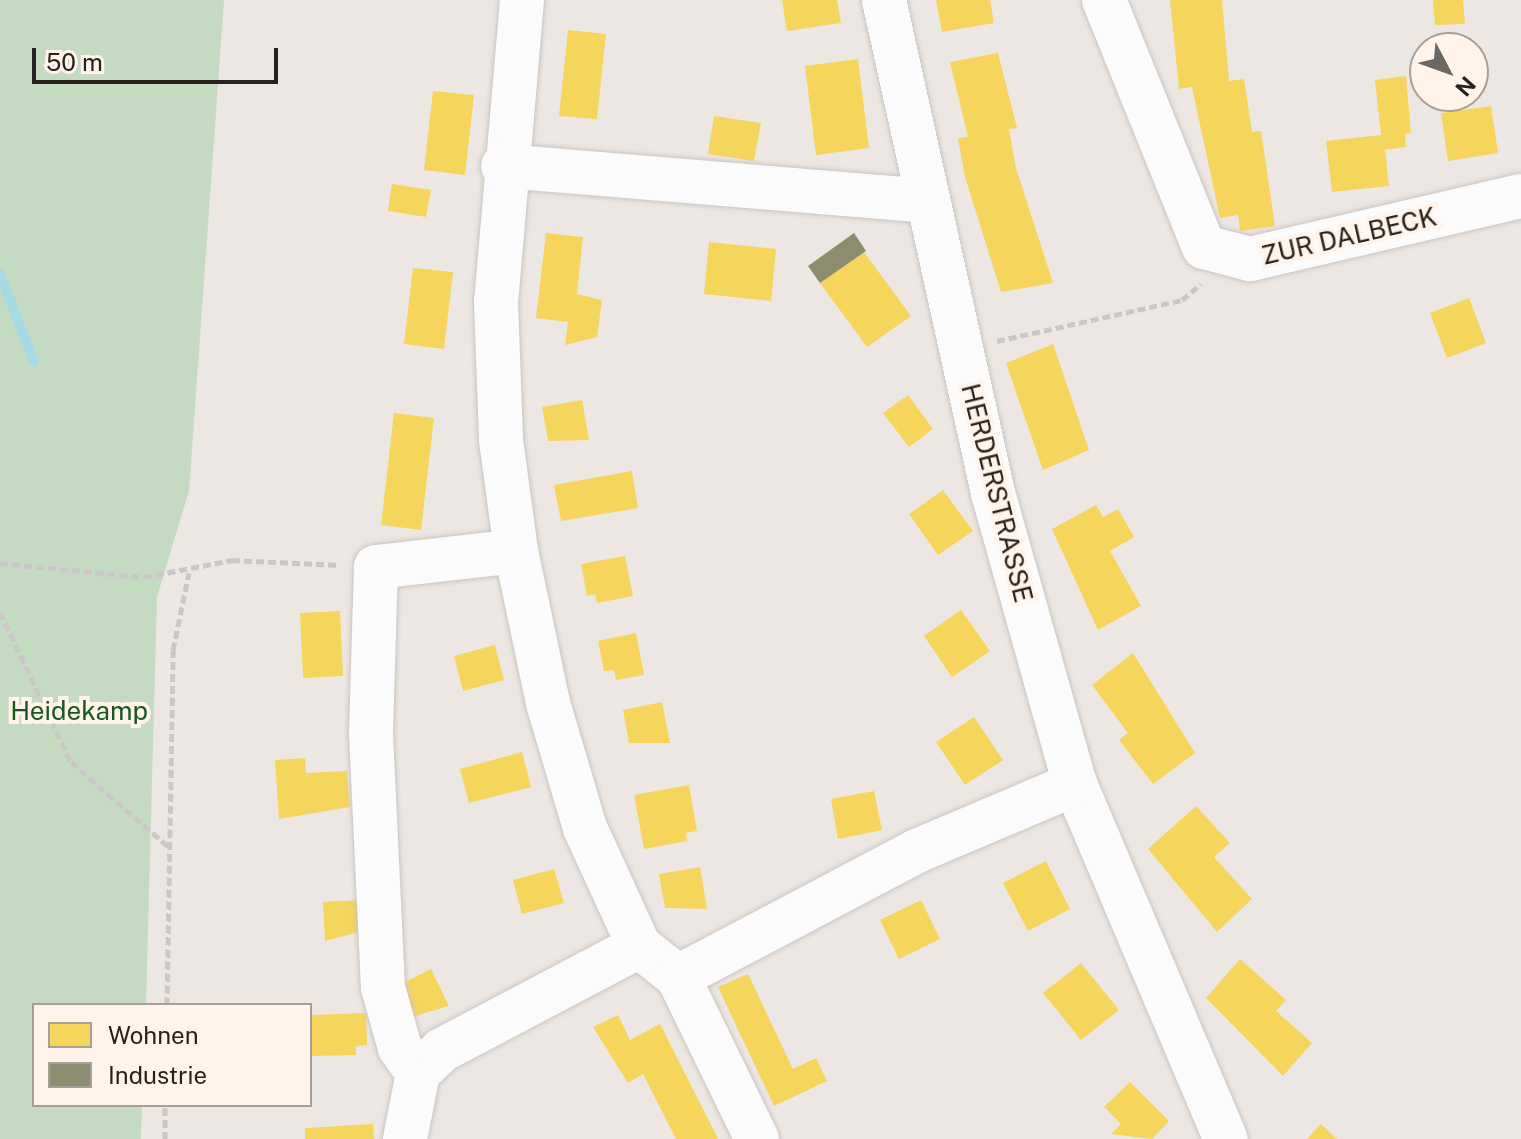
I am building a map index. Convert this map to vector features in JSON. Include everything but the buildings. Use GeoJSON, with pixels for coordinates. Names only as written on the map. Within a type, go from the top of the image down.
{"type":"FeatureCollection","features":[{"type":"Feature","properties":{"kind":"street"},"geometry":{"type":"LineString","coordinates":[[522,0],[503,166],[495,371],[516,551],[548,703],[585,828],[639,946],[678,977],[757,1139]]}},
{"type":"Feature","properties":{"kind":"street","name":"HERDERSTRASSE"},"geometry":{"type":"LineString","coordinates":[[884,0],[961,349],[1075,784],[1226,1139]]}},
{"type":"Feature","properties":{"kind":"street","name":"ZUR DALBECK"},"geometry":{"type":"LineString","coordinates":[[1104,0],[1190,223],[1204,247],[1234,257],[1521,196]]}},
{"type":"Feature","properties":{"kind":"street"},"geometry":{"type":"LineString","coordinates":[[503,166],[927,201]]}},
{"type":"Feature","properties":{"kind":"street"},"geometry":{"type":"LineString","coordinates":[[418,1073],[400,1048],[383,988],[371,733],[376,567],[516,551]]}},
{"type":"Feature","properties":{"kind":"street"},"geometry":{"type":"LineString","coordinates":[[678,977],[917,851],[1075,784]]}},
{"type":"Feature","properties":{"kind":"street"},"geometry":{"type":"LineString","coordinates":[[405,1139],[418,1073],[442,1050],[639,946]]}},
{"type":"Feature","properties":{"kind":"path"},"geometry":{"type":"LineString","coordinates":[[961,349],[1182,300],[1234,257]]}},
{"type":"Feature","properties":{"kind":"path"},"geometry":{"type":"LineString","coordinates":[[0,563],[144,577],[189,573],[232,560],[376,567]]}},
{"type":"Feature","properties":{"kind":"path"},"geometry":{"type":"LineString","coordinates":[[167,1003],[173,650],[189,573]]}},
{"type":"Feature","properties":{"kind":"path"},"geometry":{"type":"LineString","coordinates":[[0,612],[71,762],[170,848]]}},
{"type":"Feature","properties":{"kind":"path"},"geometry":{"type":"LineString","coordinates":[[165,1107],[165,1139]]}},
{"type":"Feature","properties":{"kind":"green space","name":"Heidekamp"},"geometry":{"type":"Polygon","coordinates":[[[0,0],[224,0],[189,491],[157,597],[146,1003],[32,1003],[32,1107],[142,1107],[141,1139],[0,1139],[0,0]]]}},
{"type":"Feature","properties":{"kind":"waterway"},"geometry":{"type":"LineString","coordinates":[[0,274],[34,362]]}}]}
